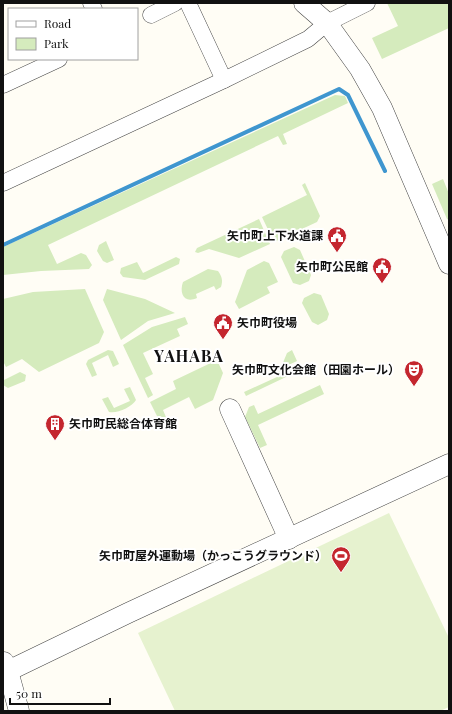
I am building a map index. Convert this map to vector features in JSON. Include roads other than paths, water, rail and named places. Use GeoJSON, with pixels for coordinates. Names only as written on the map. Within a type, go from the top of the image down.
{"type":"FeatureCollection","features":[{"type":"Feature","properties":{"kind":"street"},"geometry":{"type":"LineString","coordinates":[[151,14],[175,3]]}},
{"type":"Feature","properties":{"kind":"street"},"geometry":{"type":"LineString","coordinates":[[188,3],[224,80]]}},
{"type":"Feature","properties":{"kind":"street"},"geometry":{"type":"LineString","coordinates":[[304,3],[327,24],[360,68],[382,108],[445,241],[449,264]]}},
{"type":"Feature","properties":{"kind":"street"},"geometry":{"type":"LineString","coordinates":[[3,183],[224,80],[308,39],[327,24],[367,3]]}},
{"type":"Feature","properties":{"kind":"street"},"geometry":{"type":"LineString","coordinates":[[3,85],[57,60]]}},
{"type":"Feature","properties":{"kind":"street"},"geometry":{"type":"LineString","coordinates":[[230,409],[289,539]]}},
{"type":"Feature","properties":{"kind":"street"},"geometry":{"type":"LineString","coordinates":[[19,711],[5,670],[449,464]]}},
{"type":"Feature","properties":{"kind":"waterway"},"geometry":{"type":"LineString","coordinates":[[3,245],[339,89],[348,95],[385,171]]}},
{"type":"Feature","properties":{"kind":"place","name":"矢巾町上下水道課"},"geometry":{"type":"Point","coordinates":[337,253]}},
{"type":"Feature","properties":{"kind":"place","name":"矢巾町公民館"},"geometry":{"type":"Point","coordinates":[382,284]}},
{"type":"Feature","properties":{"kind":"place","name":"矢巾町役場"},"geometry":{"type":"Point","coordinates":[223,340]}},
{"type":"Feature","properties":{"kind":"place","name":"矢巾町文化会館（田園ホール）"},"geometry":{"type":"Point","coordinates":[414,387]}},
{"type":"Feature","properties":{"kind":"place","name":"矢巾町民総合体育館"},"geometry":{"type":"Point","coordinates":[55,441]}},
{"type":"Feature","properties":{"kind":"place","name":"矢巾町屋外運動場（かっこうグラウンド）"},"geometry":{"type":"Point","coordinates":[341,573]}},
{"type":"Feature","properties":{"kind":"district","name":"YAHABA"},"geometry":{"type":"Point","coordinates":[189,356]}}]}
